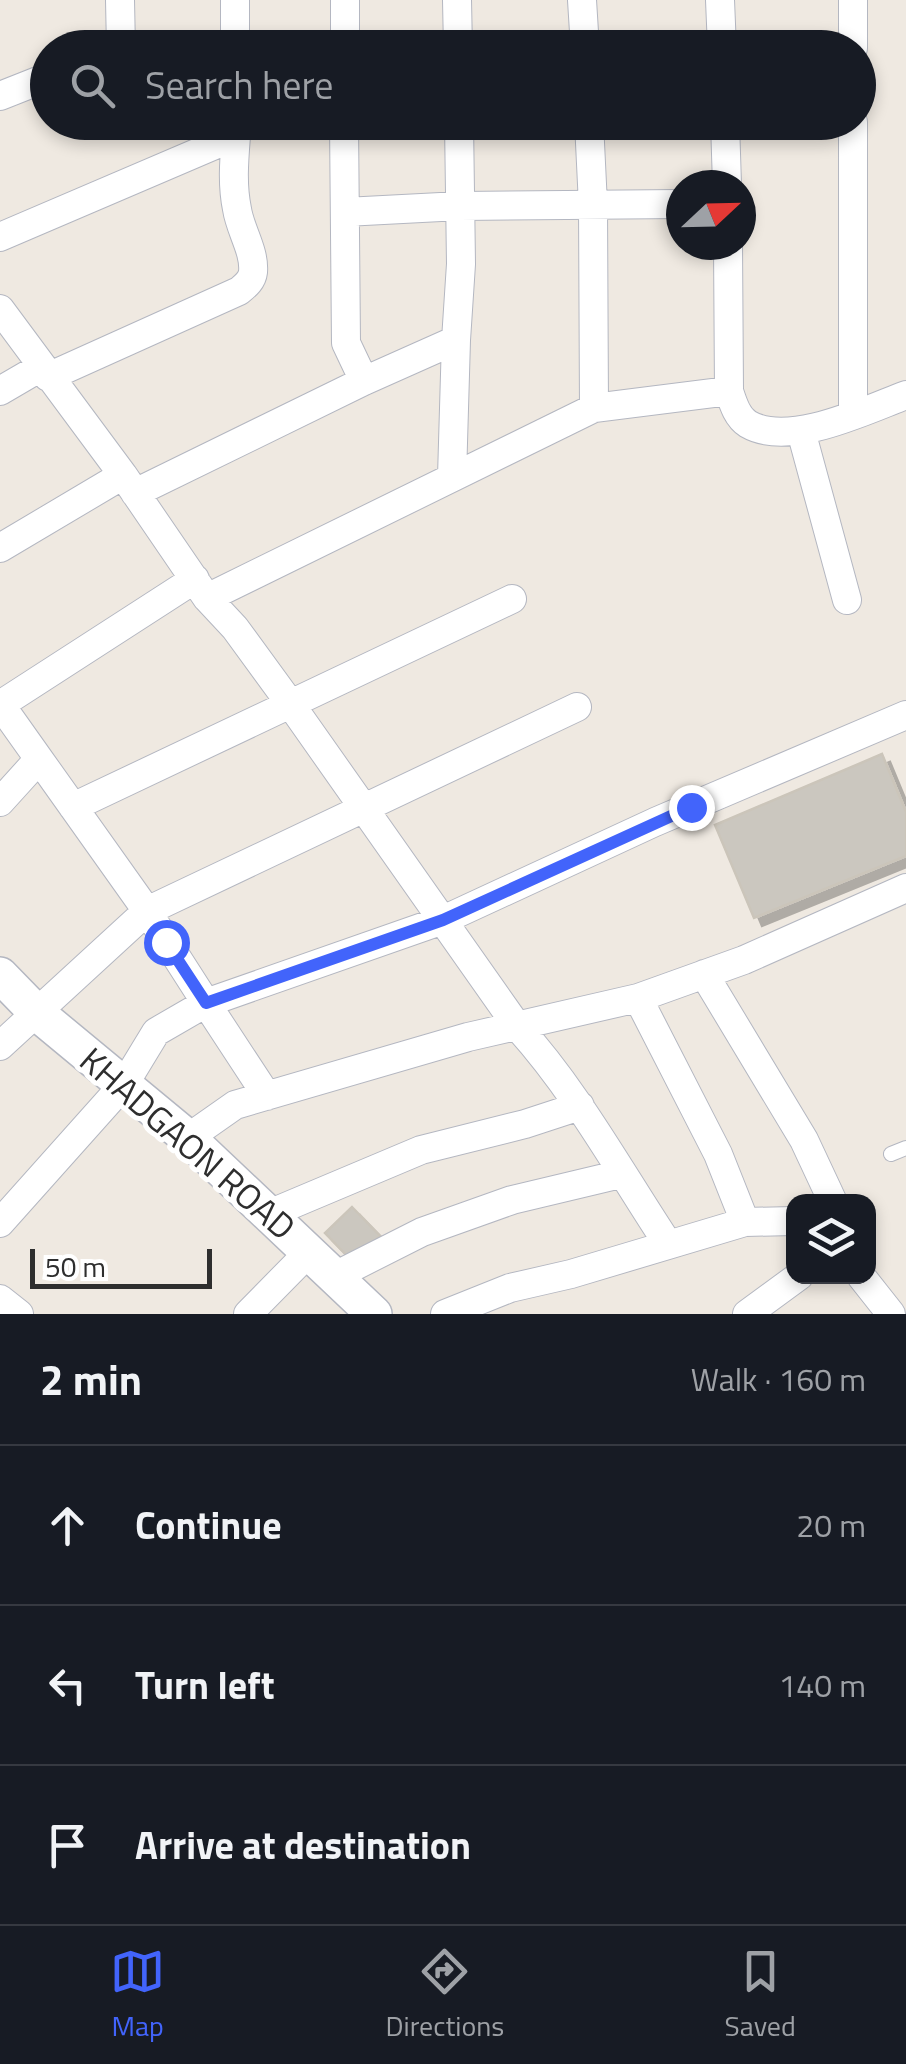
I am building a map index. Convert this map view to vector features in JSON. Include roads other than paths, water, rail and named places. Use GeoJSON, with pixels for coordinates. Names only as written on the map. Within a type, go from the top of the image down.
{"type":"FeatureCollection","features":[{"type":"Feature","properties":{"kind":"street"},"geometry":{"type":"LineString","coordinates":[[120,0],[121,30]]}},
{"type":"Feature","properties":{"kind":"street"},"geometry":{"type":"LineString","coordinates":[[235,0],[235,30]]}},
{"type":"Feature","properties":{"kind":"street"},"geometry":{"type":"LineString","coordinates":[[345,0],[345,30]]}},
{"type":"Feature","properties":{"kind":"street"},"geometry":{"type":"LineString","coordinates":[[457,0],[458,30]]}},
{"type":"Feature","properties":{"kind":"street"},"geometry":{"type":"LineString","coordinates":[[582,0],[584,30]]}},
{"type":"Feature","properties":{"kind":"street"},"geometry":{"type":"LineString","coordinates":[[720,0],[721,30]]}},
{"type":"Feature","properties":{"kind":"street"},"geometry":{"type":"LineString","coordinates":[[853,30],[854,0]]}},
{"type":"Feature","properties":{"kind":"street"},"geometry":{"type":"LineString","coordinates":[[0,96],[30,84]]}},
{"type":"Feature","properties":{"kind":"street"},"geometry":{"type":"LineString","coordinates":[[0,237],[212,140]]}},
{"type":"Feature","properties":{"kind":"street"},"geometry":{"type":"LineString","coordinates":[[0,391],[239,292],[248,283],[253,276],[252,266],[233,186],[235,140]]}},
{"type":"Feature","properties":{"kind":"street"},"geometry":{"type":"LineString","coordinates":[[344,140],[346,343],[364,381]]}},
{"type":"Feature","properties":{"kind":"street"},"geometry":{"type":"LineString","coordinates":[[452,477],[459,140]]}},
{"type":"Feature","properties":{"kind":"street"},"geometry":{"type":"LineString","coordinates":[[590,140],[594,408]]}},
{"type":"Feature","properties":{"kind":"street"},"geometry":{"type":"LineString","coordinates":[[725,140],[726,170]]}},
{"type":"Feature","properties":{"kind":"street"},"geometry":{"type":"LineString","coordinates":[[853,140],[853,414]]}},
{"type":"Feature","properties":{"kind":"street"},"geometry":{"type":"LineString","coordinates":[[344,212],[460,206],[666,204]]}},
{"type":"Feature","properties":{"kind":"street"},"geometry":{"type":"LineString","coordinates":[[728,260],[729,391],[747,424],[766,430],[801,431],[906,395]]}},
{"type":"Feature","properties":{"kind":"street"},"geometry":{"type":"LineString","coordinates":[[0,309],[201,588],[289,702],[517,1026],[580,1106],[668,1244]]}},
{"type":"Feature","properties":{"kind":"street"},"geometry":{"type":"LineString","coordinates":[[0,548],[129,484],[456,340]]}},
{"type":"Feature","properties":{"kind":"street"},"geometry":{"type":"LineString","coordinates":[[267,1096],[147,911],[0,705],[201,588],[452,477],[594,408],[729,391]]}},
{"type":"Feature","properties":{"kind":"street"},"geometry":{"type":"LineString","coordinates":[[801,431],[847,600]]}},
{"type":"Feature","properties":{"kind":"street"},"geometry":{"type":"LineString","coordinates":[[73,806],[512,599]]}},
{"type":"Feature","properties":{"kind":"street"},"geometry":{"type":"LineString","coordinates":[[0,1046],[147,911],[577,706]]}},
{"type":"Feature","properties":{"kind":"street"},"geometry":{"type":"LineString","coordinates":[[0,1223],[125,1084],[156,1032],[206,1003],[443,920],[655,822],[906,716]]}},
{"type":"Feature","properties":{"kind":"street"},"geometry":{"type":"LineString","coordinates":[[0,802],[39,759]]}},
{"type":"Feature","properties":{"kind":"street"},"geometry":{"type":"LineString","coordinates":[[188,1138],[235,1105],[517,1026],[638,998],[906,888]]}},
{"type":"Feature","properties":{"kind":"street"},"geometry":{"type":"LineString","coordinates":[[704,974],[804,1140],[828,1194]]}},
{"type":"Feature","properties":{"kind":"street","name":"KHADGAON ROAD"},"geometry":{"type":"LineString","coordinates":[[0,975],[36,1013],[188,1138],[374,1314]]}},
{"type":"Feature","properties":{"kind":"street"},"geometry":{"type":"LineString","coordinates":[[638,998],[718,1154],[745,1222]]}},
{"type":"Feature","properties":{"kind":"street"},"geometry":{"type":"LineString","coordinates":[[270,1214],[421,1150],[580,1106]]}},
{"type":"Feature","properties":{"kind":"street"},"geometry":{"type":"LineString","coordinates":[[336,1275],[422,1232],[512,1200],[621,1174]]}},
{"type":"Feature","properties":{"kind":"street"},"geometry":{"type":"LineString","coordinates":[[445,1314],[510,1288],[571,1274],[745,1222],[786,1222]]}},
{"type":"Feature","properties":{"kind":"street"},"geometry":{"type":"LineString","coordinates":[[248,1314],[310,1251]]}},
{"type":"Feature","properties":{"kind":"street"},"geometry":{"type":"LineString","coordinates":[[747,1314],[788,1284]]}},
{"type":"Feature","properties":{"kind":"street"},"geometry":{"type":"LineString","coordinates":[[867,1284],[890,1314]]}},
{"type":"Feature","properties":{"kind":"street"},"geometry":{"type":"LineString","coordinates":[[0,1299],[19,1314]]}},
{"type":"Feature","properties":{"kind":"lane"},"geometry":{"type":"LineString","coordinates":[[891,1154],[906,1148]]}}]}
